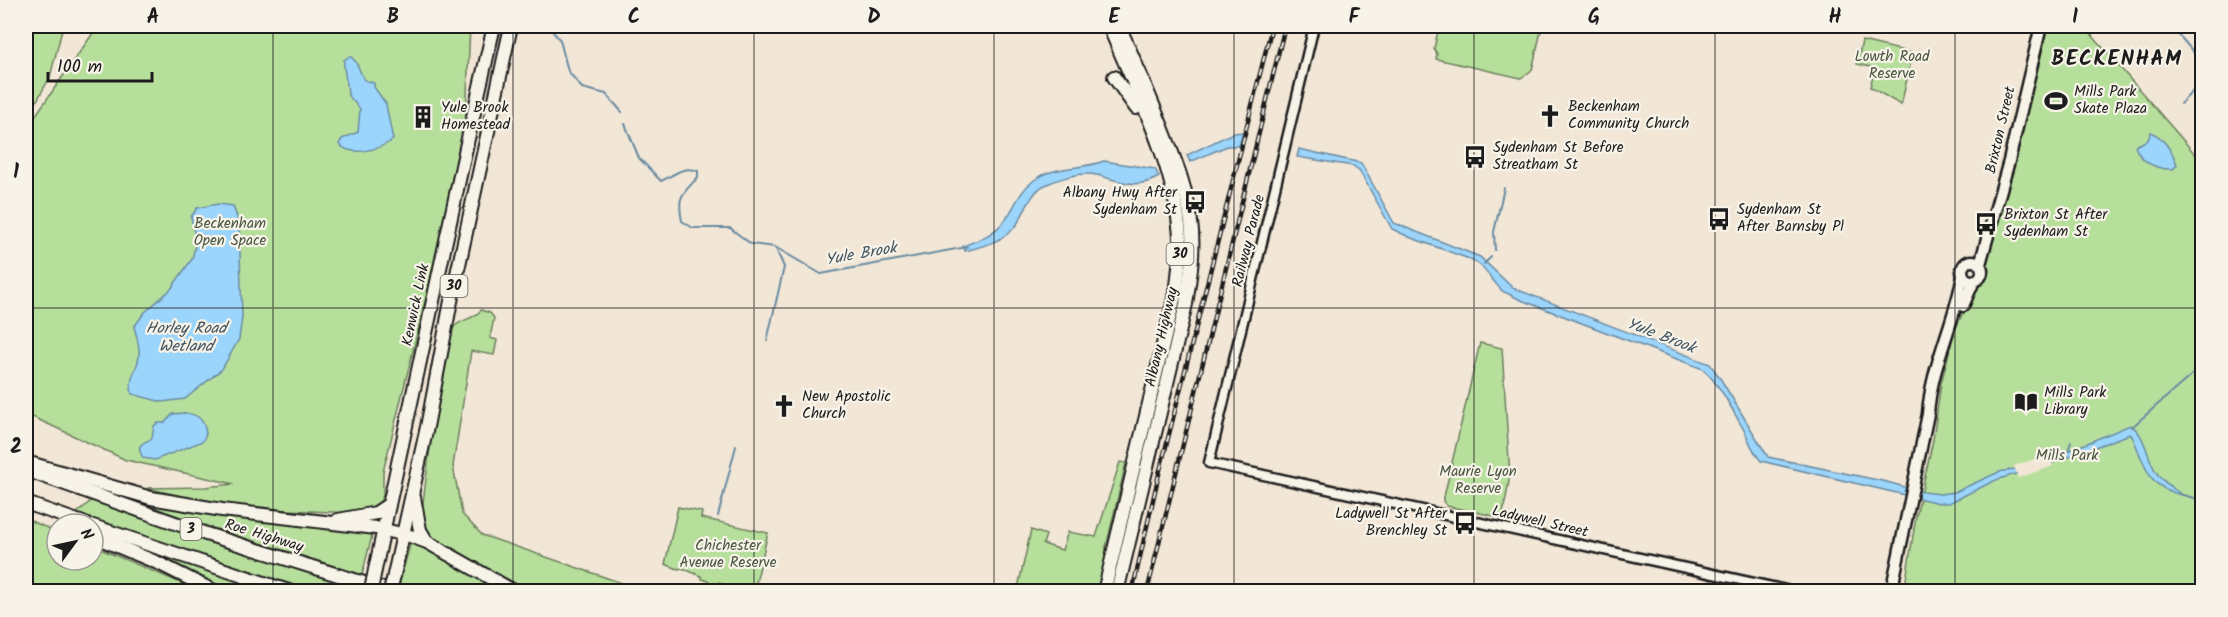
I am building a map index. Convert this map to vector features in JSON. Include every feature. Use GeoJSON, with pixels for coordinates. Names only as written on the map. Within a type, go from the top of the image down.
{"type":"FeatureCollection","features":[{"type":"Feature","properties":{"kind":"highway","name":"Kenwick Link"},"geometry":{"type":"LineString","coordinates":[[370,591],[494,26]]}},
{"type":"Feature","properties":{"kind":"highway","name":"30"},"geometry":{"type":"LineString","coordinates":[[392,591],[464,237],[511,26]]}},
{"type":"Feature","properties":{"kind":"highway","name":"Albany Highway"},"geometry":{"type":"LineString","coordinates":[[1104,591],[1177,286],[1180,227],[1174,194],[1159,147],[1109,26]]}},
{"type":"Feature","properties":{"kind":"highway","name":"Albany Highway"},"geometry":{"type":"LineString","coordinates":[[1117,591],[1184,313],[1192,253],[1191,225],[1182,179],[1143,79],[1119,26]]}},
{"type":"Feature","properties":{"kind":"highway"},"geometry":{"type":"LineString","coordinates":[[1114,77],[1142,117],[1150,137],[1159,147]]}},
{"type":"Feature","properties":{"kind":"highway"},"geometry":{"type":"LineString","coordinates":[[26,462],[151,498],[222,510],[384,529],[403,534],[427,542],[515,591]]}},
{"type":"Feature","properties":{"kind":"highway","name":"Roe Highway"},"geometry":{"type":"LineString","coordinates":[[26,470],[206,534],[392,591]]}},
{"type":"Feature","properties":{"kind":"highway"},"geometry":{"type":"LineString","coordinates":[[412,493],[420,530],[427,542]]}},
{"type":"Feature","properties":{"kind":"highway"},"geometry":{"type":"LineString","coordinates":[[26,503],[52,512]]}},
{"type":"Feature","properties":{"kind":"highway"},"geometry":{"type":"LineString","coordinates":[[331,523],[346,517],[376,513],[388,505]]}},
{"type":"Feature","properties":{"kind":"highway"},"geometry":{"type":"LineString","coordinates":[[26,509],[45,516]]}},
{"type":"Feature","properties":{"kind":"highway","name":"3"},"geometry":{"type":"LineString","coordinates":[[105,530],[291,591]]}},
{"type":"Feature","properties":{"kind":"highway"},"geometry":{"type":"LineString","coordinates":[[105,541],[216,591]]}},
{"type":"Feature","properties":{"kind":"main road","name":"Brixton Street"},"geometry":{"type":"LineString","coordinates":[[1928,414],[1934,401],[1950,337],[1974,281],[1982,276],[1983,270],[1980,264],[2009,161],[2041,26]]}},
{"type":"Feature","properties":{"kind":"main road","name":"Brixton Street"},"geometry":{"type":"LineString","coordinates":[[1888,591],[1894,578],[1936,368],[1960,295],[1962,269],[1986,240]]}},
{"type":"Feature","properties":{"kind":"main road"},"geometry":{"type":"LineString","coordinates":[[1968,261],[1975,260],[1980,264]]}},
{"type":"Feature","properties":{"kind":"main road"},"geometry":{"type":"LineString","coordinates":[[1963,275],[1968,280],[1974,281]]}},
{"type":"Feature","properties":{"kind":"main road","name":"Brixton Street"},"geometry":{"type":"LineString","coordinates":[[1894,578],[1895,591]]}},
{"type":"Feature","properties":{"kind":"street","name":"Railway Parade"},"geometry":{"type":"LineString","coordinates":[[1209,463],[1314,26]]}},
{"type":"Feature","properties":{"kind":"street","name":"Ladywell Street"},"geometry":{"type":"LineString","coordinates":[[1209,463],[1795,591]]}},
{"type":"Feature","properties":{"kind":"green space"},"geometry":{"type":"Polygon","coordinates":[[[26,26],[63,26],[50,77],[26,120],[26,26]]]}},
{"type":"Feature","properties":{"kind":"green space","name":"Beckenham Open Space"},"geometry":{"type":"Polygon","coordinates":[[[98,26],[470,26],[465,140],[383,472],[383,496],[379,503],[353,513],[288,510],[210,503],[147,488],[234,484],[126,460],[26,414],[26,129],[98,26]]]}},
{"type":"Feature","properties":{"kind":"green space"},"geometry":{"type":"Polygon","coordinates":[[[1439,26],[1517,26],[1541,31],[1532,70],[1521,78],[1436,59],[1437,54],[1434,49],[1439,26]]]}},
{"type":"Feature","properties":{"kind":"green space","name":"Mills Park"},"geometry":{"type":"Polygon","coordinates":[[[2047,26],[2078,26],[2091,34],[2202,162],[2202,591],[1904,592],[1916,517],[1933,440],[1941,383],[1955,330],[1971,295],[1984,280],[1987,266],[1985,263],[1995,234],[2047,26]]]}},
{"type":"Feature","properties":{"kind":"green space","name":"Lowth Road Reserve"},"geometry":{"type":"Polygon","coordinates":[[[1862,41],[1913,53],[1901,105],[1870,87],[1875,68],[1857,64],[1862,41]]]}},
{"type":"Feature","properties":{"kind":"green space"},"geometry":{"type":"Polygon","coordinates":[[[481,310],[490,313],[494,318],[490,338],[497,340],[494,355],[471,351],[453,466],[462,514],[482,535],[645,591],[529,591],[425,533],[423,503],[435,408],[452,329],[481,310]]]}},
{"type":"Feature","properties":{"kind":"green space","name":"Maurie Lyon Reserve"},"geometry":{"type":"Polygon","coordinates":[[[1480,343],[1502,348],[1510,476],[1503,514],[1499,517],[1447,506],[1443,501],[1480,343]]]}},
{"type":"Feature","properties":{"kind":"green space"},"geometry":{"type":"Polygon","coordinates":[[[1120,462],[1126,463],[1098,591],[1017,592],[1031,530],[1046,535],[1043,544],[1062,550],[1068,532],[1096,537],[1120,462]]]}},
{"type":"Feature","properties":{"kind":"green space"},"geometry":{"type":"Polygon","coordinates":[[[93,499],[357,586],[357,591],[313,591],[105,523],[105,512],[78,512],[93,499]]]}},
{"type":"Feature","properties":{"kind":"green space"},"geometry":{"type":"Polygon","coordinates":[[[157,502],[373,532],[362,575],[259,544],[155,508],[157,502]]]}},
{"type":"Feature","properties":{"kind":"green space","name":"Chichester Avenue Reserve"},"geometry":{"type":"Polygon","coordinates":[[[678,507],[702,512],[701,518],[768,533],[754,591],[736,591],[719,582],[716,584],[682,568],[678,569],[665,564],[678,507]]]}},
{"type":"Feature","properties":{"kind":"green space"},"geometry":{"type":"Polygon","coordinates":[[[26,519],[45,527],[45,572],[105,572],[105,551],[200,591],[26,591],[26,519]]]}},
{"type":"Feature","properties":{"kind":"green space"},"geometry":{"type":"Polygon","coordinates":[[[415,543],[424,545],[511,591],[421,591],[399,585],[410,545],[415,543]]]}},
{"type":"Feature","properties":{"kind":"green space"},"geometry":{"type":"Polygon","coordinates":[[[160,555],[274,591],[227,591],[158,558],[160,555]]]}},
{"type":"Feature","properties":{"kind":"water"},"geometry":{"type":"Polygon","coordinates":[[[350,56],[356,62],[364,80],[374,83],[374,87],[386,104],[393,140],[366,151],[351,151],[339,144],[342,139],[358,132],[360,109],[348,95],[344,69],[344,60],[350,56]]]}},
{"type":"Feature","properties":{"kind":"water"},"geometry":{"type":"Polygon","coordinates":[[[1243,132],[1239,146],[1227,146],[1190,162],[1187,155],[1233,133],[1243,132]]]}},
{"type":"Feature","properties":{"kind":"water"},"geometry":{"type":"Polygon","coordinates":[[[2151,132],[2160,137],[2173,155],[2177,165],[2173,169],[2150,164],[2137,152],[2135,146],[2148,140],[2151,132]]]}},
{"type":"Feature","properties":{"kind":"water"},"geometry":{"type":"Polygon","coordinates":[[[1299,149],[1361,163],[1394,223],[1480,257],[1513,288],[1710,364],[1768,457],[1940,494],[1955,492],[1999,472],[2068,451],[2130,425],[2139,433],[2158,476],[2182,495],[2162,487],[2149,474],[2130,434],[2052,463],[1996,480],[1949,503],[1939,503],[1761,461],[1726,399],[1703,369],[1502,291],[1481,266],[1472,260],[1392,229],[1359,170],[1353,166],[1297,157],[1299,149]]]}},
{"type":"Feature","properties":{"kind":"water"},"geometry":{"type":"Polygon","coordinates":[[[1104,161],[1155,169],[1159,177],[1135,184],[1091,174],[1069,176],[1055,181],[1043,186],[1035,193],[1017,224],[1006,235],[994,242],[965,251],[963,246],[986,236],[1002,224],[1021,194],[1033,181],[1050,172],[1104,161]]]}},
{"type":"Feature","properties":{"kind":"water","name":"Horley Road Wetland"},"geometry":{"type":"Polygon","coordinates":[[[218,204],[233,206],[239,223],[242,317],[239,339],[222,369],[185,399],[162,402],[132,394],[131,383],[139,352],[134,327],[145,312],[171,289],[192,259],[196,242],[191,217],[197,208],[218,204]]]}},
{"type":"Feature","properties":{"kind":"water"},"geometry":{"type":"Polygon","coordinates":[[[185,413],[197,416],[202,421],[206,434],[203,441],[155,460],[143,458],[140,447],[152,438],[154,426],[164,423],[173,414],[185,413]]]}},
{"type":"Feature","properties":{"kind":"pier"},"geometry":{"type":"Polygon","coordinates":[[[2049,454],[2053,466],[2018,478],[2014,466],[2049,454]]]}},
{"type":"Feature","properties":{"kind":"waterway","name":"Yule Brook"},"geometry":{"type":"LineString","coordinates":[[548,26],[560,40],[568,71],[582,88],[606,94],[622,112]]}},
{"type":"Feature","properties":{"kind":"waterway"},"geometry":{"type":"LineString","coordinates":[[2171,26],[2202,62]]}},
{"type":"Feature","properties":{"kind":"waterway"},"geometry":{"type":"LineString","coordinates":[[2180,104],[2202,82]]}},
{"type":"Feature","properties":{"kind":"waterway","name":"Yule Brook"},"geometry":{"type":"LineString","coordinates":[[625,124],[639,158],[661,181],[684,170],[698,171],[698,177],[682,196],[680,206],[682,221],[693,228],[730,228],[751,244],[775,247],[821,274],[967,247]]}},
{"type":"Feature","properties":{"kind":"waterway"},"geometry":{"type":"LineString","coordinates":[[1495,250],[1494,232],[1504,188]]}},
{"type":"Feature","properties":{"kind":"waterway"},"geometry":{"type":"LineString","coordinates":[[767,341],[784,267],[776,249]]}},
{"type":"Feature","properties":{"kind":"waterway"},"geometry":{"type":"LineString","coordinates":[[1484,264],[1491,257]]}},
{"type":"Feature","properties":{"kind":"waterway"},"geometry":{"type":"LineString","coordinates":[[2132,427],[2202,366]]}},
{"type":"Feature","properties":{"kind":"waterway"},"geometry":{"type":"LineString","coordinates":[[2067,454],[2071,442]]}},
{"type":"Feature","properties":{"kind":"waterway"},"geometry":{"type":"LineString","coordinates":[[718,516],[736,446]]}},
{"type":"Feature","properties":{"kind":"waterway","name":"Yule Brook"},"geometry":{"type":"LineString","coordinates":[[2179,494],[2202,500]]}},
{"type":"Feature","properties":{"kind":"railway"},"geometry":{"type":"LineString","coordinates":[[1132,592],[1158,478],[1272,26]]}},
{"type":"Feature","properties":{"kind":"railway"},"geometry":{"type":"LineString","coordinates":[[1147,592],[1285,26]]}},
{"type":"Feature","properties":{"kind":"place","name":"Mills Park Skate Plaza"},"geometry":{"type":"Point","coordinates":[2056,101]}},
{"type":"Feature","properties":{"kind":"place","name":"Beckenham Community Church"},"geometry":{"type":"Point","coordinates":[1550,116]}},
{"type":"Feature","properties":{"kind":"place","name":"Yule Brook Homestead"},"geometry":{"type":"Point","coordinates":[423,117]}},
{"type":"Feature","properties":{"kind":"place","name":"Sydenham St Before Streatham St"},"geometry":{"type":"Point","coordinates":[1475,157]}},
{"type":"Feature","properties":{"kind":"place","name":"Albany Hwy After Sydenham St"},"geometry":{"type":"Point","coordinates":[1195,202]}},
{"type":"Feature","properties":{"kind":"place","name":"Sydenham St After Barnsby Pl"},"geometry":{"type":"Point","coordinates":[1719,219]}},
{"type":"Feature","properties":{"kind":"place","name":"Brixton St After Sydenham St"},"geometry":{"type":"Point","coordinates":[1986,224]}},
{"type":"Feature","properties":{"kind":"place","name":"Mills Park Library"},"geometry":{"type":"Point","coordinates":[2026,402]}},
{"type":"Feature","properties":{"kind":"place","name":"New Apostolic Church"},"geometry":{"type":"Point","coordinates":[784,406]}},
{"type":"Feature","properties":{"kind":"place","name":"Ladywell St After Brenchley St"},"geometry":{"type":"Point","coordinates":[1465,523]}},
{"type":"Feature","properties":{"kind":"district","name":"BECKENHAM"},"geometry":{"type":"Point","coordinates":[2117,59]}}]}
